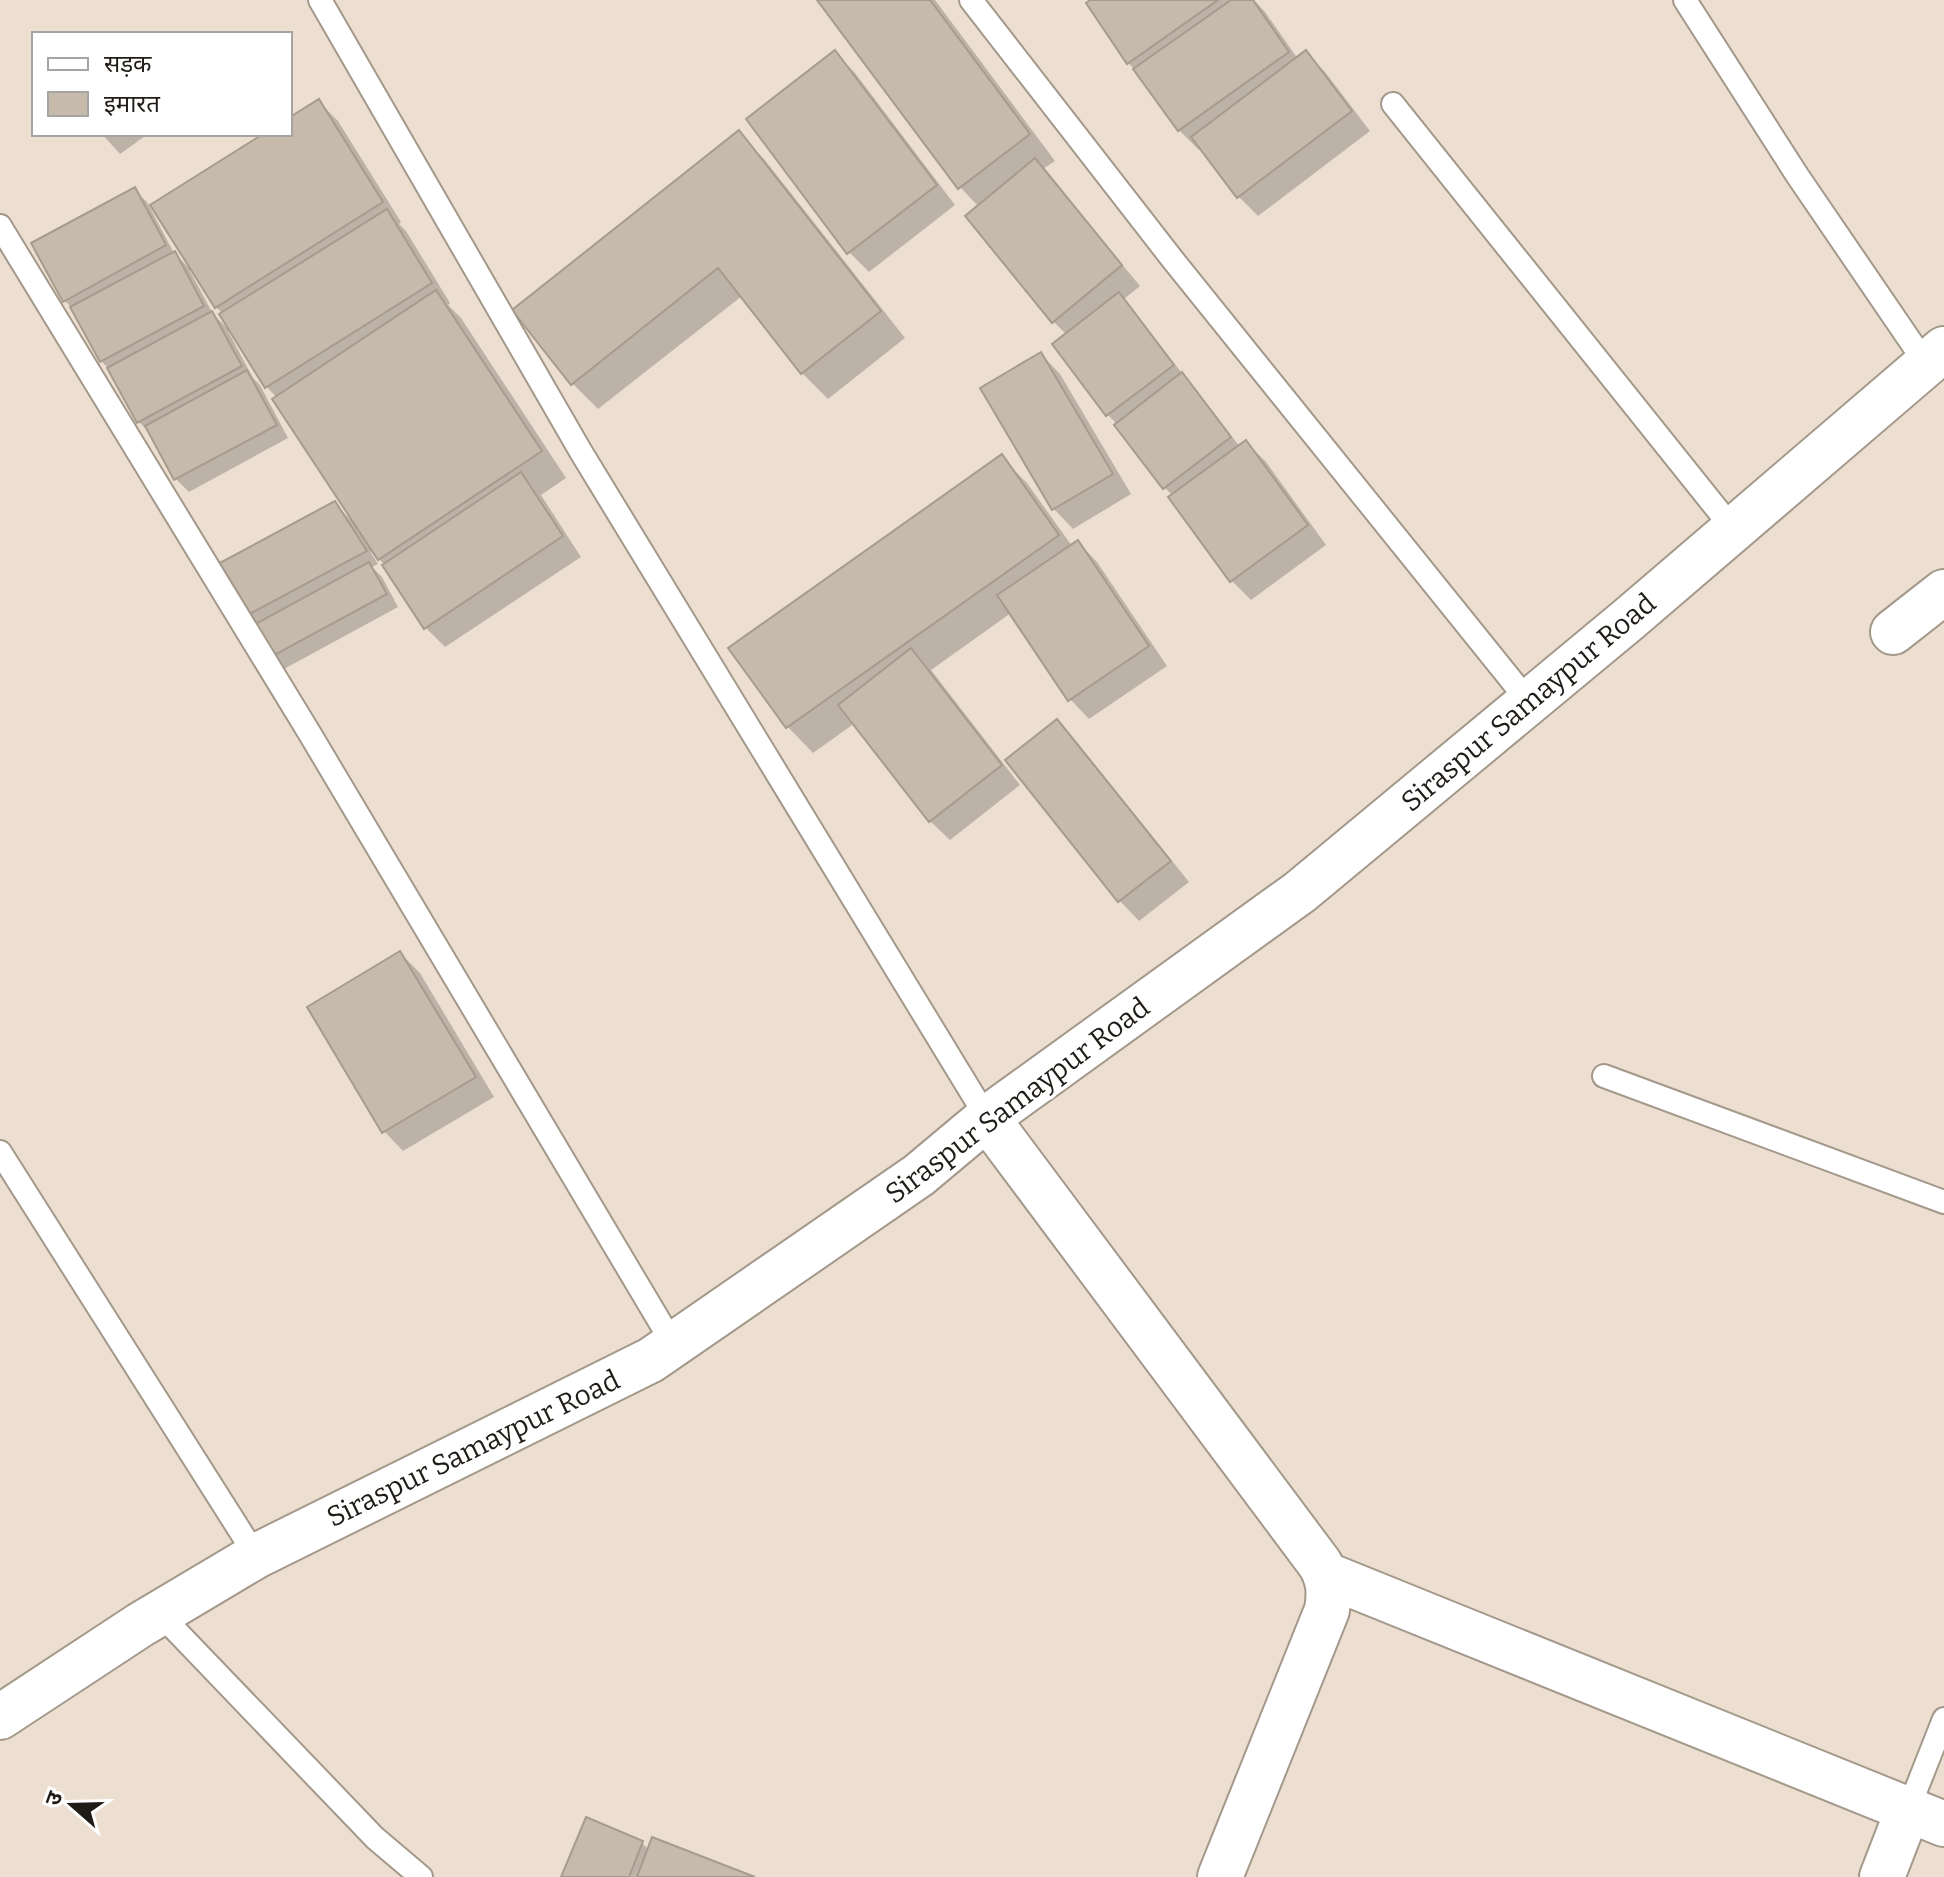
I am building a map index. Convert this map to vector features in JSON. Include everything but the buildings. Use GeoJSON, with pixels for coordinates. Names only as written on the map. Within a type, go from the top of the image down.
{"type":"FeatureCollection","features":[{"type":"Feature","properties":{"kind":"street","name":"Siraspur Samaypur Road"},"geometry":{"type":"LineString","coordinates":[[0,1717],[140,1625],[256,1556],[651,1360],[919,1175],[987,1118],[1300,892],[1935,357]]}},
{"type":"Feature","properties":{"kind":"street"},"geometry":{"type":"LineString","coordinates":[[1893,632],[1944,592]]}},
{"type":"Feature","properties":{"kind":"street"},"geometry":{"type":"LineString","coordinates":[[987,1118],[1327,1575],[1330,1591],[1327,1610],[1220,1877]]}},
{"type":"Feature","properties":{"kind":"street"},"geometry":{"type":"LineString","coordinates":[[1327,1575],[1926,1817],[1882,1877]]}},
{"type":"Feature","properties":{"kind":"lane"},"geometry":{"type":"LineString","coordinates":[[320,0],[581,452],[987,1118]]}},
{"type":"Feature","properties":{"kind":"lane"},"geometry":{"type":"LineString","coordinates":[[971,0],[1173,260],[1529,702]]}},
{"type":"Feature","properties":{"kind":"lane"},"geometry":{"type":"LineString","coordinates":[[1685,0],[1797,175],[1935,357]]}},
{"type":"Feature","properties":{"kind":"lane"},"geometry":{"type":"LineString","coordinates":[[1393,104],[1733,529]]}},
{"type":"Feature","properties":{"kind":"lane"},"geometry":{"type":"LineString","coordinates":[[0,226],[310,734],[673,1344]]}},
{"type":"Feature","properties":{"kind":"lane"},"geometry":{"type":"LineString","coordinates":[[1604,1076],[1944,1202]]}},
{"type":"Feature","properties":{"kind":"lane"},"geometry":{"type":"LineString","coordinates":[[0,1152],[256,1556]]}},
{"type":"Feature","properties":{"kind":"lane"},"geometry":{"type":"LineString","coordinates":[[160,1614],[375,1838],[421,1877]]}},
{"type":"Feature","properties":{"kind":"lane"},"geometry":{"type":"LineString","coordinates":[[1926,1817],[1944,1719]]}}]}
